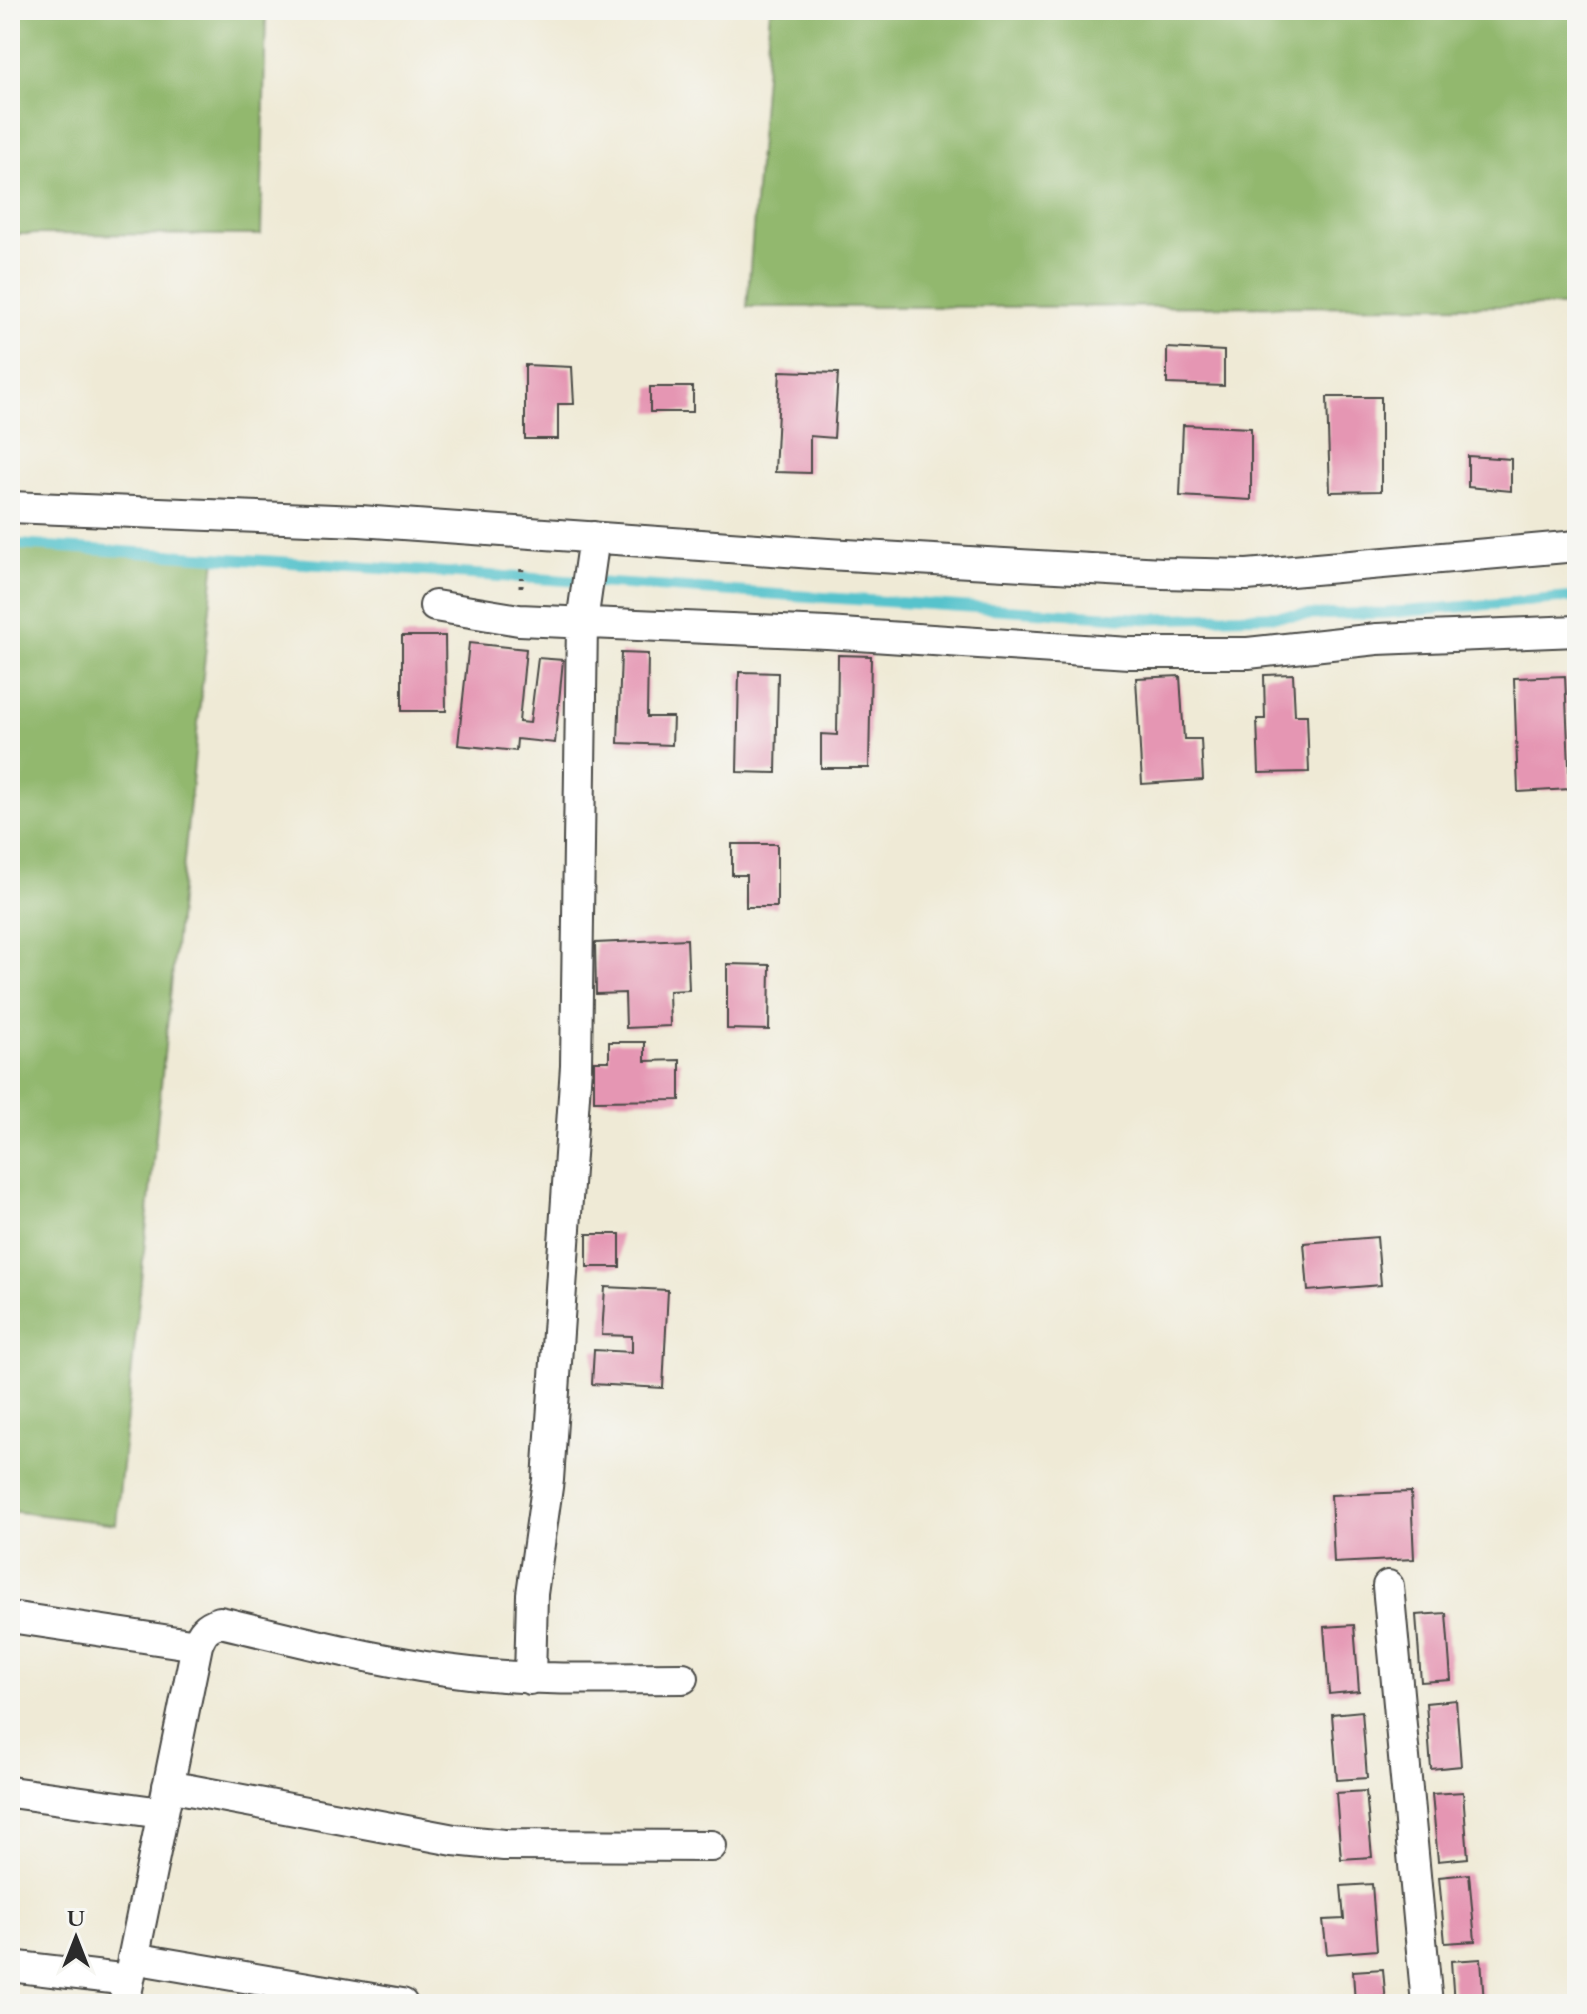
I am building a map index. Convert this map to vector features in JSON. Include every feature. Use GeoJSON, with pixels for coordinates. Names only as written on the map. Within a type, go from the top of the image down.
{"type":"FeatureCollection","features":[{"type":"Feature","properties":{"kind":"street"},"geometry":{"type":"LineString","coordinates":[[10,507],[360,521],[594,539],[1247,575],[1577,546]]}},
{"type":"Feature","properties":{"kind":"street"},"geometry":{"type":"LineString","coordinates":[[530,1679],[532,1594],[548,1480],[576,1066],[583,616],[594,539]]}},
{"type":"Feature","properties":{"kind":"street"},"geometry":{"type":"LineString","coordinates":[[435,606],[519,620],[583,616],[1129,653],[1248,653],[1377,639],[1577,631]]}},
{"type":"Feature","properties":{"kind":"street"},"geometry":{"type":"LineString","coordinates":[[1388,1586],[1427,2004]]}},
{"type":"Feature","properties":{"kind":"street"},"geometry":{"type":"LineString","coordinates":[[10,1617],[197,1645]]}},
{"type":"Feature","properties":{"kind":"street"},"geometry":{"type":"LineString","coordinates":[[129,1980],[197,1645],[201,1632],[210,1625],[220,1622],[347,1652],[466,1673],[530,1679],[683,1678]]}},
{"type":"Feature","properties":{"kind":"street"},"geometry":{"type":"LineString","coordinates":[[10,1792],[165,1800],[504,1845],[711,1846]]}},
{"type":"Feature","properties":{"kind":"street"},"geometry":{"type":"LineString","coordinates":[[10,1966],[386,2003]]}},
{"type":"Feature","properties":{"kind":"path"},"geometry":{"type":"LineString","coordinates":[[521,592],[523,552]]}},
{"type":"Feature","properties":{"kind":"green space"},"geometry":{"type":"Polygon","coordinates":[[[10,10],[266,10],[261,235],[10,234],[10,10]]]}},
{"type":"Feature","properties":{"kind":"green space"},"geometry":{"type":"Polygon","coordinates":[[[770,10],[1577,10],[1577,306],[747,307],[770,10]]]}},
{"type":"Feature","properties":{"kind":"green space"},"geometry":{"type":"Polygon","coordinates":[[[10,544],[215,558],[116,1524],[10,1511],[10,544]]]}},
{"type":"Feature","properties":{"kind":"building"},"geometry":{"type":"Polygon","coordinates":[[[1167,348],[1224,351],[1224,386],[1167,384],[1167,348]]]}},
{"type":"Feature","properties":{"kind":"building"},"geometry":{"type":"Polygon","coordinates":[[[525,365],[572,367],[574,404],[558,404],[558,439],[525,439],[525,365]]]}},
{"type":"Feature","properties":{"kind":"building"},"geometry":{"type":"Polygon","coordinates":[[[780,371],[838,373],[834,438],[810,436],[810,473],[775,472],[780,371]]]}},
{"type":"Feature","properties":{"kind":"building"},"geometry":{"type":"Polygon","coordinates":[[[650,387],[693,387],[693,412],[650,412],[650,387]]]}},
{"type":"Feature","properties":{"kind":"building"},"geometry":{"type":"Polygon","coordinates":[[[1327,397],[1381,397],[1381,491],[1330,492],[1327,397]]]}},
{"type":"Feature","properties":{"kind":"building"},"geometry":{"type":"Polygon","coordinates":[[[1183,425],[1251,428],[1251,500],[1180,496],[1183,425]]]}},
{"type":"Feature","properties":{"kind":"building"},"geometry":{"type":"Polygon","coordinates":[[[1468,456],[1511,459],[1511,491],[1468,487],[1468,456]]]}},
{"type":"Feature","properties":{"kind":"building"},"geometry":{"type":"Polygon","coordinates":[[[402,636],[445,636],[446,711],[402,711],[402,636]]]}},
{"type":"Feature","properties":{"kind":"building"},"geometry":{"type":"Polygon","coordinates":[[[469,643],[526,649],[519,722],[530,723],[538,658],[563,660],[555,743],[517,739],[516,751],[458,745],[469,643]]]}},
{"type":"Feature","properties":{"kind":"building"},"geometry":{"type":"Polygon","coordinates":[[[621,653],[648,654],[647,717],[673,717],[672,745],[618,743],[621,653]]]}},
{"type":"Feature","properties":{"kind":"building"},"geometry":{"type":"Polygon","coordinates":[[[838,655],[871,656],[869,768],[821,768],[821,734],[837,735],[838,655]]]}},
{"type":"Feature","properties":{"kind":"building"},"geometry":{"type":"Polygon","coordinates":[[[739,672],[778,673],[776,773],[737,772],[739,672]]]}},
{"type":"Feature","properties":{"kind":"building"},"geometry":{"type":"Polygon","coordinates":[[[1293,674],[1295,715],[1307,715],[1309,772],[1259,773],[1257,719],[1265,719],[1264,675],[1293,674]]]}},
{"type":"Feature","properties":{"kind":"building"},"geometry":{"type":"Polygon","coordinates":[[[1180,676],[1184,739],[1201,739],[1203,780],[1142,784],[1136,678],[1180,676]]]}},
{"type":"Feature","properties":{"kind":"building"},"geometry":{"type":"Polygon","coordinates":[[[1565,676],[1570,789],[1518,792],[1514,678],[1565,676]]]}},
{"type":"Feature","properties":{"kind":"building"},"geometry":{"type":"Polygon","coordinates":[[[732,844],[777,844],[777,907],[746,907],[746,875],[732,875],[732,844]]]}},
{"type":"Feature","properties":{"kind":"building"},"geometry":{"type":"Polygon","coordinates":[[[687,939],[689,990],[669,991],[670,1026],[626,1028],[625,993],[596,994],[595,943],[687,939]]]}},
{"type":"Feature","properties":{"kind":"building"},"geometry":{"type":"Polygon","coordinates":[[[727,964],[770,965],[769,1030],[727,1029],[727,964]]]}},
{"type":"Feature","properties":{"kind":"building"},"geometry":{"type":"Polygon","coordinates":[[[609,1042],[645,1042],[645,1061],[680,1060],[680,1100],[594,1101],[594,1061],[609,1061],[609,1042]]]}},
{"type":"Feature","properties":{"kind":"building"},"geometry":{"type":"Polygon","coordinates":[[[587,1234],[620,1234],[620,1267],[587,1267],[587,1234]]]}},
{"type":"Feature","properties":{"kind":"building"},"geometry":{"type":"Polygon","coordinates":[[[1377,1237],[1381,1285],[1308,1291],[1304,1243],[1377,1237]]]}},
{"type":"Feature","properties":{"kind":"building"},"geometry":{"type":"Polygon","coordinates":[[[605,1287],[668,1290],[663,1388],[592,1384],[594,1350],[632,1352],[632,1336],[602,1335],[605,1287]]]}},
{"type":"Feature","properties":{"kind":"building"},"geometry":{"type":"Polygon","coordinates":[[[1411,1492],[1414,1559],[1334,1563],[1331,1495],[1411,1492]]]}},
{"type":"Feature","properties":{"kind":"building"},"geometry":{"type":"Polygon","coordinates":[[[1446,1613],[1451,1680],[1421,1682],[1416,1615],[1446,1613]]]}},
{"type":"Feature","properties":{"kind":"building"},"geometry":{"type":"Polygon","coordinates":[[[1354,1625],[1359,1691],[1329,1694],[1324,1627],[1354,1625]]]}},
{"type":"Feature","properties":{"kind":"building"},"geometry":{"type":"Polygon","coordinates":[[[1456,1700],[1461,1766],[1431,1769],[1426,1703],[1456,1700]]]}},
{"type":"Feature","properties":{"kind":"building"},"geometry":{"type":"Polygon","coordinates":[[[1362,1711],[1367,1778],[1337,1780],[1332,1714],[1362,1711]]]}},
{"type":"Feature","properties":{"kind":"building"},"geometry":{"type":"Polygon","coordinates":[[[1366,1791],[1372,1857],[1341,1859],[1336,1793],[1366,1791]]]}},
{"type":"Feature","properties":{"kind":"building"},"geometry":{"type":"Polygon","coordinates":[[[1463,1792],[1468,1858],[1438,1861],[1432,1794],[1463,1792]]]}},
{"type":"Feature","properties":{"kind":"building"},"geometry":{"type":"Polygon","coordinates":[[[1469,1874],[1475,1941],[1445,1943],[1439,1877],[1469,1874]]]}},
{"type":"Feature","properties":{"kind":"building"},"geometry":{"type":"Polygon","coordinates":[[[1372,1884],[1377,1950],[1327,1954],[1323,1920],[1344,1919],[1341,1886],[1372,1884]]]}},
{"type":"Feature","properties":{"kind":"building"},"geometry":{"type":"Polygon","coordinates":[[[1481,1959],[1484,2004],[1454,2004],[1451,1961],[1481,1959]]]}},
{"type":"Feature","properties":{"kind":"building"},"geometry":{"type":"Polygon","coordinates":[[[1383,1969],[1386,2004],[1355,2004],[1353,1971],[1383,1969]]]}},
{"type":"Feature","properties":{"kind":"waterway"},"geometry":{"type":"LineString","coordinates":[[10,544],[1149,619],[1386,613],[1577,597]]}}]}
